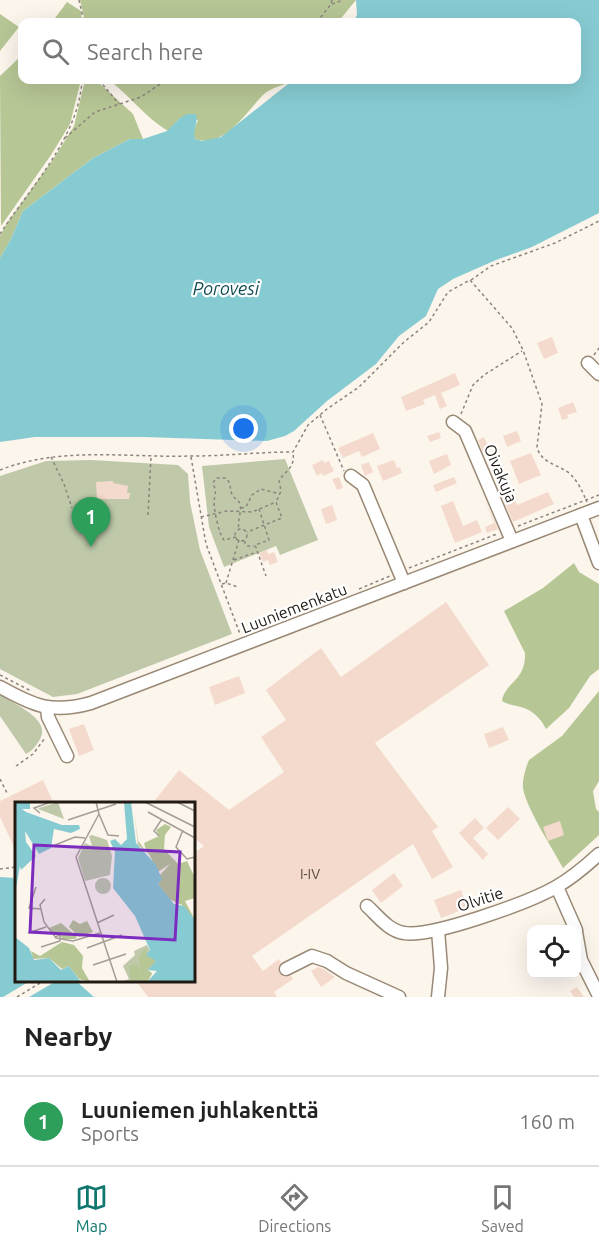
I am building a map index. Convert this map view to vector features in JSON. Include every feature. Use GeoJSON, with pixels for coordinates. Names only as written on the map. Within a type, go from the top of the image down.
{"type":"FeatureCollection","features":[{"type":"Feature","properties":{"kind":"street"},"geometry":{"type":"LineString","coordinates":[[588,363],[599,374]]}},
{"type":"Feature","properties":{"kind":"street","name":"Oivakuja"},"geometry":{"type":"LineString","coordinates":[[453,422],[465,431],[509,536]]}},
{"type":"Feature","properties":{"kind":"street"},"geometry":{"type":"LineString","coordinates":[[351,476],[363,485],[402,578]]}},
{"type":"Feature","properties":{"kind":"street","name":"Luuniemenkatu"},"geometry":{"type":"LineString","coordinates":[[0,687],[27,702],[47,708],[61,709],[91,703],[509,536],[599,508]]}},
{"type":"Feature","properties":{"kind":"street"},"geometry":{"type":"LineString","coordinates":[[581,515],[599,563]]}},
{"type":"Feature","properties":{"kind":"street"},"geometry":{"type":"LineString","coordinates":[[47,708],[48,717],[67,756]]}},
{"type":"Feature","properties":{"kind":"street","name":"Olvitie"},"geometry":{"type":"LineString","coordinates":[[368,906],[389,926],[402,933],[438,930],[525,901],[557,887],[599,854]]}},
{"type":"Feature","properties":{"kind":"street"},"geometry":{"type":"LineString","coordinates":[[557,887],[573,925]]}},
{"type":"Feature","properties":{"kind":"street"},"geometry":{"type":"LineString","coordinates":[[438,930],[441,968],[438,997]]}},
{"type":"Feature","properties":{"kind":"street"},"geometry":{"type":"LineString","coordinates":[[286,969],[312,956],[327,961],[346,974],[399,997]]}},
{"type":"Feature","properties":{"kind":"street"},"geometry":{"type":"LineString","coordinates":[[581,960],[599,996]]}},
{"type":"Feature","properties":{"kind":"path"},"geometry":{"type":"LineString","coordinates":[[79,0],[83,18]]}},
{"type":"Feature","properties":{"kind":"path"},"geometry":{"type":"LineString","coordinates":[[320,18],[332,0]]}},
{"type":"Feature","properties":{"kind":"path"},"geometry":{"type":"LineString","coordinates":[[331,4],[343,0]]}},
{"type":"Feature","properties":{"kind":"path"},"geometry":{"type":"LineString","coordinates":[[0,234],[64,139],[75,117],[81,84]]}},
{"type":"Feature","properties":{"kind":"path"},"geometry":{"type":"LineString","coordinates":[[102,84],[119,104]]}},
{"type":"Feature","properties":{"kind":"path"},"geometry":{"type":"LineString","coordinates":[[64,139],[95,112],[141,97],[160,84]]}},
{"type":"Feature","properties":{"kind":"path"},"geometry":{"type":"LineString","coordinates":[[200,517],[227,511],[252,512],[276,502],[281,488],[279,480],[291,468],[294,461],[293,452],[302,434],[320,415],[359,387],[404,342],[429,322],[448,292],[491,266],[555,243],[599,221]]}},
{"type":"Feature","properties":{"kind":"path"},"geometry":{"type":"LineString","coordinates":[[470,280],[512,328],[523,350],[542,404],[537,447],[539,453],[543,459],[567,471],[584,495]]}},
{"type":"Feature","properties":{"kind":"path"},"geometry":{"type":"LineString","coordinates":[[453,422],[460,415],[473,385],[484,375],[523,350]]}},
{"type":"Feature","properties":{"kind":"path"},"geometry":{"type":"LineString","coordinates":[[320,415],[345,473],[351,476]]}},
{"type":"Feature","properties":{"kind":"path"},"geometry":{"type":"LineString","coordinates":[[0,470],[51,457],[78,455],[191,456],[293,452]]}},
{"type":"Feature","properties":{"kind":"path"},"geometry":{"type":"LineString","coordinates":[[148,515],[151,456]]}},
{"type":"Feature","properties":{"kind":"path"},"geometry":{"type":"LineString","coordinates":[[191,456],[206,544],[241,635],[247,633]]}},
{"type":"Feature","properties":{"kind":"path"},"geometry":{"type":"LineString","coordinates":[[51,457],[72,508]]}},
{"type":"Feature","properties":{"kind":"path"},"geometry":{"type":"LineString","coordinates":[[220,477],[229,480],[232,495],[238,501],[240,508],[239,529],[236,537],[227,540],[221,538],[214,502],[217,491],[213,483],[220,477]]}},
{"type":"Feature","properties":{"kind":"path"},"geometry":{"type":"LineString","coordinates":[[240,508],[246,507],[252,495],[261,489],[280,494]]}},
{"type":"Feature","properties":{"kind":"path"},"geometry":{"type":"LineString","coordinates":[[352,591],[402,578],[509,536],[599,495]]}},
{"type":"Feature","properties":{"kind":"path"},"geometry":{"type":"LineString","coordinates":[[247,532],[282,518],[276,502]]}},
{"type":"Feature","properties":{"kind":"path"},"geometry":{"type":"LineString","coordinates":[[244,540],[247,546],[269,540],[259,509]]}},
{"type":"Feature","properties":{"kind":"path"},"geometry":{"type":"LineString","coordinates":[[239,529],[247,532]]}},
{"type":"Feature","properties":{"kind":"path"},"geometry":{"type":"LineString","coordinates":[[244,540],[247,532]]}},
{"type":"Feature","properties":{"kind":"path"},"geometry":{"type":"LineString","coordinates":[[236,537],[244,540]]}},
{"type":"Feature","properties":{"kind":"path"},"geometry":{"type":"LineString","coordinates":[[226,583],[239,540]]}},
{"type":"Feature","properties":{"kind":"path"},"geometry":{"type":"LineString","coordinates":[[255,545],[266,576]]}},
{"type":"Feature","properties":{"kind":"path"},"geometry":{"type":"LineString","coordinates":[[233,561],[257,552]]}},
{"type":"Feature","properties":{"kind":"path"},"geometry":{"type":"LineString","coordinates":[[221,585],[226,583],[238,587]]}},
{"type":"Feature","properties":{"kind":"path"},"geometry":{"type":"LineString","coordinates":[[0,675],[33,692]]}},
{"type":"Feature","properties":{"kind":"path"},"geometry":{"type":"LineString","coordinates":[[16,766],[33,754],[53,728]]}},
{"type":"Feature","properties":{"kind":"path"},"geometry":{"type":"LineString","coordinates":[[0,778],[7,793]]}},
{"type":"Feature","properties":{"kind":"path"},"geometry":{"type":"LineString","coordinates":[[0,869],[15,867]]}},
{"type":"Feature","properties":{"kind":"path"},"geometry":{"type":"LineString","coordinates":[[17,997],[43,982]]}},
{"type":"Feature","properties":{"kind":"green space"},"geometry":{"type":"Polygon","coordinates":[[[80,0],[356,0],[341,18],[84,18],[80,0]]]}},
{"type":"Feature","properties":{"kind":"green space"},"geometry":{"type":"Polygon","coordinates":[[[67,2],[81,11],[82,18],[55,18],[67,2]]]}},
{"type":"Feature","properties":{"kind":"green space"},"geometry":{"type":"Polygon","coordinates":[[[0,14],[18,28],[0,51],[0,14]]]}},
{"type":"Feature","properties":{"kind":"green space"},"geometry":{"type":"Polygon","coordinates":[[[18,59],[18,84],[80,84],[70,124],[1,226],[0,76],[18,59]]]}},
{"type":"Feature","properties":{"kind":"green space"},"geometry":{"type":"Polygon","coordinates":[[[84,84],[100,84],[133,114],[143,139],[130,139],[93,158],[23,211],[0,258],[0,236],[7,223],[74,126],[84,84]]]}},
{"type":"Feature","properties":{"kind":"green space"},"geometry":{"type":"Polygon","coordinates":[[[114,84],[286,84],[266,92],[225,134],[206,141],[195,139],[193,133],[198,120],[180,118],[168,131],[114,84]]]}},
{"type":"Feature","properties":{"kind":"green space"},"geometry":{"type":"Polygon","coordinates":[[[285,459],[318,540],[280,555],[276,546],[224,567],[209,527],[202,466],[285,459]]]}},
{"type":"Feature","properties":{"kind":"green space"},"geometry":{"type":"Polygon","coordinates":[[[91,460],[178,465],[188,474],[190,502],[200,550],[232,634],[77,694],[53,697],[0,669],[0,476],[46,461],[91,460]]]}},
{"type":"Feature","properties":{"kind":"green space"},"geometry":{"type":"Polygon","coordinates":[[[574,563],[579,572],[599,584],[599,669],[590,676],[569,708],[546,729],[539,718],[529,710],[502,701],[507,689],[522,670],[525,653],[504,611],[543,588],[574,563]]]}},
{"type":"Feature","properties":{"kind":"green space"},"geometry":{"type":"Polygon","coordinates":[[[599,691],[599,781],[593,791],[596,809],[599,812],[599,835],[563,868],[529,806],[523,788],[524,777],[529,760],[562,736],[599,691]]]}},
{"type":"Feature","properties":{"kind":"green space"},"geometry":{"type":"Polygon","coordinates":[[[0,695],[30,714],[41,726],[42,733],[39,741],[26,754],[0,716],[0,695]]]}},
{"type":"Feature","properties":{"kind":"water","name":"Porovesi"},"geometry":{"type":"Polygon","coordinates":[[[356,0],[599,0],[599,213],[532,247],[453,279],[438,289],[426,316],[399,336],[376,364],[285,436],[267,441],[144,437],[35,437],[0,442],[0,258],[23,211],[93,158],[130,139],[143,139],[167,131],[187,114],[196,114],[195,139],[202,141],[221,137],[288,84],[581,84],[581,18],[356,18],[356,0]]]}},
{"type":"Feature","properties":{"kind":"water"},"geometry":{"type":"Polygon","coordinates":[[[0,877],[15,878],[15,982],[28,982],[0,997],[0,877]]]}},
{"type":"Feature","properties":{"kind":"water"},"geometry":{"type":"Polygon","coordinates":[[[55,982],[77,982],[94,997],[29,997],[55,982]]]}},
{"type":"Feature","properties":{"kind":"building"},"geometry":{"type":"Polygon","coordinates":[[[552,337],[558,353],[544,359],[537,343],[552,337]]]}},
{"type":"Feature","properties":{"kind":"building"},"geometry":{"type":"Polygon","coordinates":[[[455,373],[460,385],[441,393],[447,406],[440,409],[435,395],[423,400],[425,404],[406,411],[401,397],[455,373]]]}},
{"type":"Feature","properties":{"kind":"building"},"geometry":{"type":"Polygon","coordinates":[[[573,402],[577,412],[567,415],[569,418],[562,420],[558,408],[573,402]]]}},
{"type":"Feature","properties":{"kind":"building"},"geometry":{"type":"Polygon","coordinates":[[[517,431],[521,441],[507,447],[503,436],[517,431]]]}},
{"type":"Feature","properties":{"kind":"building"},"geometry":{"type":"Polygon","coordinates":[[[439,432],[441,438],[430,442],[427,436],[439,432]]]}},
{"type":"Feature","properties":{"kind":"building"},"geometry":{"type":"Polygon","coordinates":[[[373,433],[380,449],[362,457],[359,451],[343,458],[338,448],[373,433]]]}},
{"type":"Feature","properties":{"kind":"building"},"geometry":{"type":"Polygon","coordinates":[[[484,437],[489,449],[483,452],[478,440],[484,437]]]}},
{"type":"Feature","properties":{"kind":"building"},"geometry":{"type":"Polygon","coordinates":[[[531,453],[541,475],[519,484],[510,461],[531,453]]]}},
{"type":"Feature","properties":{"kind":"building"},"geometry":{"type":"Polygon","coordinates":[[[447,454],[451,465],[434,474],[429,461],[447,454]]]}},
{"type":"Feature","properties":{"kind":"building"},"geometry":{"type":"Polygon","coordinates":[[[323,460],[324,463],[329,461],[334,471],[317,476],[312,465],[323,460]]]}},
{"type":"Feature","properties":{"kind":"building"},"geometry":{"type":"Polygon","coordinates":[[[394,460],[402,473],[383,481],[377,466],[394,460]]]}},
{"type":"Feature","properties":{"kind":"building"},"geometry":{"type":"Polygon","coordinates":[[[369,462],[373,472],[365,476],[361,465],[369,462]]]}},
{"type":"Feature","properties":{"kind":"building"},"geometry":{"type":"Polygon","coordinates":[[[339,477],[343,488],[337,490],[332,479],[339,477]]]}},
{"type":"Feature","properties":{"kind":"building"},"geometry":{"type":"Polygon","coordinates":[[[454,477],[457,483],[436,492],[433,485],[454,477]]]}},
{"type":"Feature","properties":{"kind":"building"},"geometry":{"type":"Polygon","coordinates":[[[113,481],[113,483],[128,486],[129,499],[97,499],[96,482],[113,481]]]}},
{"type":"Feature","properties":{"kind":"building"},"geometry":{"type":"Polygon","coordinates":[[[510,487],[517,505],[548,492],[554,504],[513,522],[500,492],[510,487]]]}},
{"type":"Feature","properties":{"kind":"building"},"geometry":{"type":"Polygon","coordinates":[[[484,498],[498,529],[487,533],[485,527],[494,523],[484,498]]]}},
{"type":"Feature","properties":{"kind":"building"},"geometry":{"type":"Polygon","coordinates":[[[453,501],[463,526],[477,520],[482,532],[455,543],[441,506],[453,501]]]}},
{"type":"Feature","properties":{"kind":"building"},"geometry":{"type":"Polygon","coordinates":[[[332,505],[337,520],[326,524],[321,509],[332,505]]]}},
{"type":"Feature","properties":{"kind":"building"},"geometry":{"type":"Polygon","coordinates":[[[267,550],[268,554],[274,552],[278,562],[270,565],[268,560],[263,562],[259,553],[267,550]]]}},
{"type":"Feature","properties":{"kind":"building"},"geometry":{"type":"Polygon","coordinates":[[[446,602],[489,665],[375,743],[438,827],[432,831],[453,867],[432,879],[413,844],[252,956],[263,971],[279,959],[281,962],[278,968],[279,973],[285,977],[291,976],[293,979],[274,992],[277,997],[148,997],[137,982],[195,982],[195,852],[204,846],[195,839],[195,802],[154,802],[179,770],[229,810],[284,772],[261,737],[286,720],[266,690],[321,648],[341,677],[446,602]]]}},
{"type":"Feature","properties":{"kind":"building"},"geometry":{"type":"Polygon","coordinates":[[[239,676],[245,693],[215,705],[209,687],[239,676]]]}},
{"type":"Feature","properties":{"kind":"building"},"geometry":{"type":"Polygon","coordinates":[[[84,724],[94,750],[79,756],[69,729],[84,724]]]}},
{"type":"Feature","properties":{"kind":"building"},"geometry":{"type":"Polygon","coordinates":[[[503,727],[509,740],[489,748],[484,734],[503,727]]]}},
{"type":"Feature","properties":{"kind":"building"},"geometry":{"type":"Polygon","coordinates":[[[43,780],[53,802],[15,802],[15,849],[0,817],[0,801],[43,780]]]}},
{"type":"Feature","properties":{"kind":"building"},"geometry":{"type":"Polygon","coordinates":[[[508,807],[520,819],[498,840],[486,828],[508,807]]]}},
{"type":"Feature","properties":{"kind":"building"},"geometry":{"type":"Polygon","coordinates":[[[475,818],[484,828],[473,838],[488,854],[483,860],[459,833],[475,818]]]}},
{"type":"Feature","properties":{"kind":"building"},"geometry":{"type":"Polygon","coordinates":[[[560,821],[564,835],[548,841],[543,827],[560,821]]]}},
{"type":"Feature","properties":{"kind":"building"},"geometry":{"type":"Polygon","coordinates":[[[394,873],[403,886],[381,903],[372,890],[394,873]]]}},
{"type":"Feature","properties":{"kind":"building"},"geometry":{"type":"Polygon","coordinates":[[[461,890],[467,908],[441,918],[434,900],[461,890]]]}},
{"type":"Feature","properties":{"kind":"building"},"geometry":{"type":"Polygon","coordinates":[[[318,967],[335,977],[321,987],[311,971],[318,967]]]}},
{"type":"Feature","properties":{"kind":"building"},"geometry":{"type":"Polygon","coordinates":[[[577,987],[584,997],[574,997],[570,991],[577,987]]]}},
{"type":"Feature","properties":{"kind":"place","name":"Luuniemen juhlakenttä"},"geometry":{"type":"Point","coordinates":[91,547]}}]}
